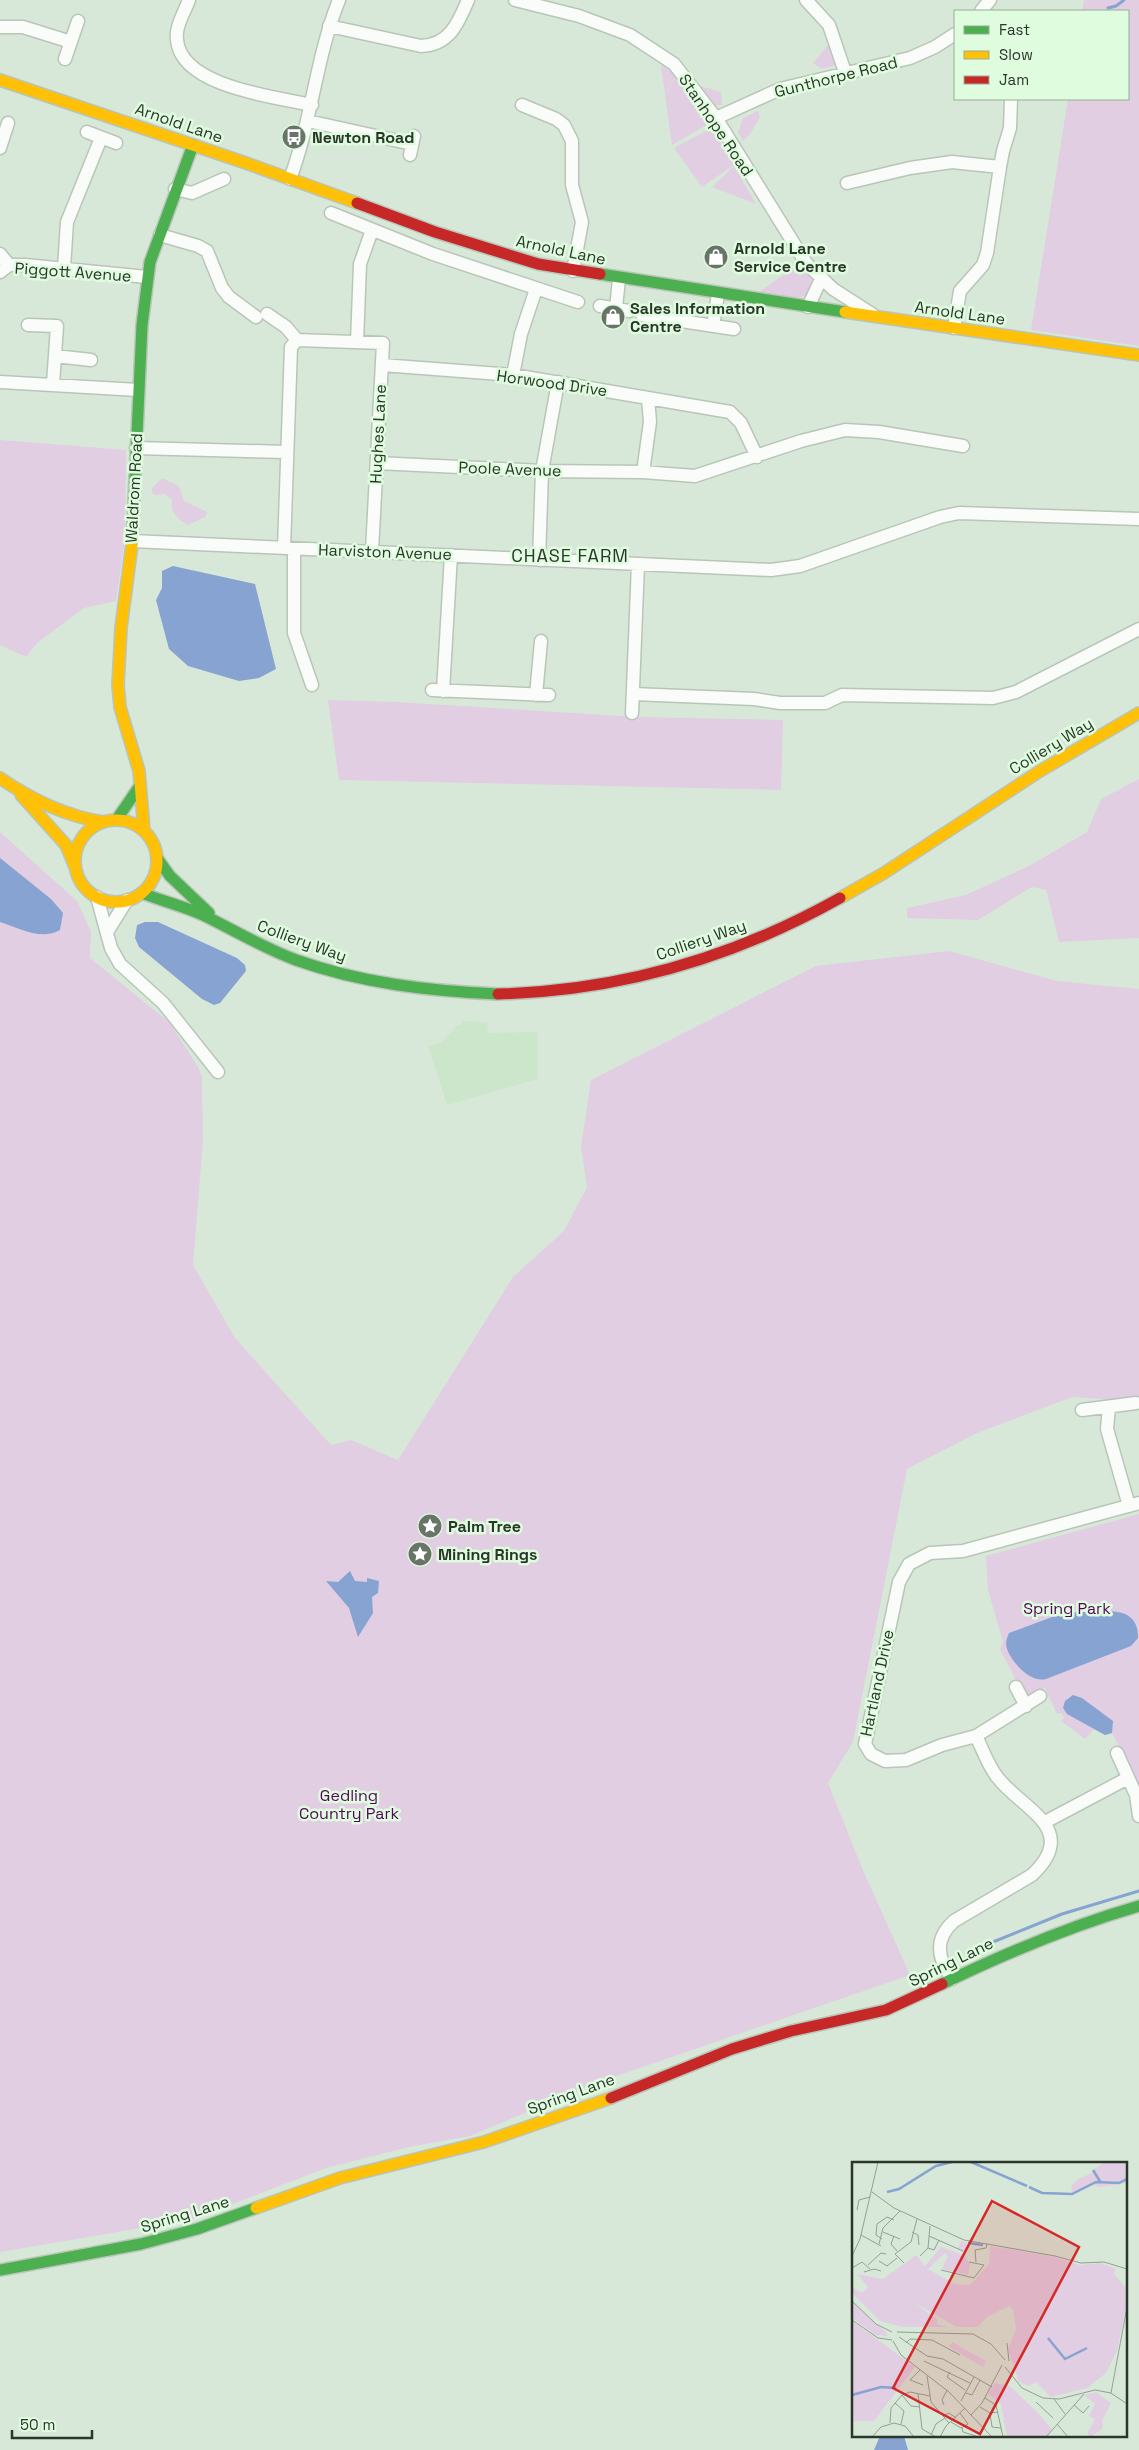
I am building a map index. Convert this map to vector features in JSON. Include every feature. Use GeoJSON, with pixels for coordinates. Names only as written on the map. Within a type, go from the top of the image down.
{"type":"FeatureCollection","features":[{"type":"Feature","properties":{"kind":"street"},"geometry":{"type":"LineString","coordinates":[[188,0],[177,31],[177,41],[179,52],[192,70],[258,95],[312,105]]}},
{"type":"Feature","properties":{"kind":"street"},"geometry":{"type":"LineString","coordinates":[[290,179],[308,121],[329,26],[340,0]]}},
{"type":"Feature","properties":{"kind":"street"},"geometry":{"type":"LineString","coordinates":[[329,26],[421,46],[430,46],[440,42],[455,29],[468,0]]}},
{"type":"Feature","properties":{"kind":"street","name":"Stanhope Road"},"geometry":{"type":"LineString","coordinates":[[515,0],[579,16],[630,35],[674,64],[716,118],[806,263],[821,279],[847,300],[879,317]]}},
{"type":"Feature","properties":{"kind":"street"},"geometry":{"type":"LineString","coordinates":[[806,0],[829,25],[846,72]]}},
{"type":"Feature","properties":{"kind":"street"},"geometry":{"type":"LineString","coordinates":[[982,10],[990,0]]}},
{"type":"Feature","properties":{"kind":"street"},"geometry":{"type":"LineString","coordinates":[[66,59],[78,22]]}},
{"type":"Feature","properties":{"kind":"street"},"geometry":{"type":"LineString","coordinates":[[0,27],[29,28],[72,42]]}},
{"type":"Feature","properties":{"kind":"street","name":"Gunthorpe Road"},"geometry":{"type":"LineString","coordinates":[[716,118],[780,88],[910,58],[935,47],[954,35]]}},
{"type":"Feature","properties":{"kind":"street","name":"Arnold Lane"},"geometry":{"type":"LineString","coordinates":[[0,80],[193,145],[435,232],[538,264],[718,294],[1139,356]]}},
{"type":"Feature","properties":{"kind":"street"},"geometry":{"type":"LineString","coordinates":[[954,328],[960,291],[983,265],[987,253],[1000,167],[1010,128],[1011,100]]}},
{"type":"Feature","properties":{"kind":"street"},"geometry":{"type":"LineString","coordinates":[[522,105],[556,119],[564,125],[572,141],[572,185],[582,222],[573,271]]}},
{"type":"Feature","properties":{"kind":"street"},"geometry":{"type":"LineString","coordinates":[[308,121],[412,145]]}},
{"type":"Feature","properties":{"kind":"street"},"geometry":{"type":"LineString","coordinates":[[0,148],[8,123]]}},
{"type":"Feature","properties":{"kind":"street"},"geometry":{"type":"LineString","coordinates":[[87,132],[116,142]]}},
{"type":"Feature","properties":{"kind":"street"},"geometry":{"type":"LineString","coordinates":[[64,268],[67,222],[102,138]]}},
{"type":"Feature","properties":{"kind":"street","name":"Waldrom Road"},"geometry":{"type":"LineString","coordinates":[[144,830],[136,756],[120,707],[118,685],[121,628],[132,541],[138,390],[147,277],[175,189],[193,145]]}},
{"type":"Feature","properties":{"kind":"street"},"geometry":{"type":"LineString","coordinates":[[847,183],[910,168],[952,162],[1000,167]]}},
{"type":"Feature","properties":{"kind":"street"},"geometry":{"type":"LineString","coordinates":[[175,189],[192,194],[224,179]]}},
{"type":"Feature","properties":{"kind":"street"},"geometry":{"type":"LineString","coordinates":[[332,213],[433,254],[578,302]]}},
{"type":"Feature","properties":{"kind":"street"},"geometry":{"type":"LineString","coordinates":[[160,235],[198,246],[208,251],[222,288],[229,298],[286,327],[297,340],[357,342],[360,264],[372,230]]}},
{"type":"Feature","properties":{"kind":"street"},"geometry":{"type":"LineString","coordinates":[[0,254],[4,269]]}},
{"type":"Feature","properties":{"kind":"street","name":"Piggott Avenue"},"geometry":{"type":"LineString","coordinates":[[4,269],[64,268],[147,277]]}},
{"type":"Feature","properties":{"kind":"street"},"geometry":{"type":"LineString","coordinates":[[616,308],[619,278]]}},
{"type":"Feature","properties":{"kind":"street"},"geometry":{"type":"LineString","coordinates":[[808,307],[821,279]]}},
{"type":"Feature","properties":{"kind":"street"},"geometry":{"type":"LineString","coordinates":[[513,375],[521,334],[536,289]]}},
{"type":"Feature","properties":{"kind":"street"},"geometry":{"type":"LineString","coordinates":[[713,326],[718,294]]}},
{"type":"Feature","properties":{"kind":"street"},"geometry":{"type":"LineString","coordinates":[[600,306],[629,311]]}},
{"type":"Feature","properties":{"kind":"street"},"geometry":{"type":"LineString","coordinates":[[642,315],[734,330]]}},
{"type":"Feature","properties":{"kind":"street"},"geometry":{"type":"LineString","coordinates":[[28,324],[57,326],[53,384]]}},
{"type":"Feature","properties":{"kind":"street"},"geometry":{"type":"LineString","coordinates":[[297,340],[291,347],[287,452],[289,549],[294,632],[312,685]]}},
{"type":"Feature","properties":{"kind":"street","name":"Hughes Lane"},"geometry":{"type":"LineString","coordinates":[[357,342],[383,343],[372,551]]}},
{"type":"Feature","properties":{"kind":"street"},"geometry":{"type":"LineString","coordinates":[[55,356],[91,360]]}},
{"type":"Feature","properties":{"kind":"street","name":"Horwood Drive"},"geometry":{"type":"LineString","coordinates":[[382,365],[513,375],[730,412],[741,422],[757,457]]}},
{"type":"Feature","properties":{"kind":"street"},"geometry":{"type":"LineString","coordinates":[[0,382],[138,390]]}},
{"type":"Feature","properties":{"kind":"street"},"geometry":{"type":"LineString","coordinates":[[539,560],[542,472],[558,382]]}},
{"type":"Feature","properties":{"kind":"street"},"geometry":{"type":"LineString","coordinates":[[643,472],[650,422],[648,398]]}},
{"type":"Feature","properties":{"kind":"street","name":"Poole Avenue"},"geometry":{"type":"LineString","coordinates":[[377,463],[542,472],[643,472],[696,476],[801,441],[845,430],[869,431],[963,446]]}},
{"type":"Feature","properties":{"kind":"street"},"geometry":{"type":"LineString","coordinates":[[136,448],[287,452]]}},
{"type":"Feature","properties":{"kind":"street","name":"Harviston Avenue"},"geometry":{"type":"LineString","coordinates":[[132,541],[771,570],[791,569],[959,513],[1139,519]]}},
{"type":"Feature","properties":{"kind":"street"},"geometry":{"type":"LineString","coordinates":[[451,555],[438,690],[549,695]]}},
{"type":"Feature","properties":{"kind":"street"},"geometry":{"type":"LineString","coordinates":[[632,714],[638,564]]}},
{"type":"Feature","properties":{"kind":"street"},"geometry":{"type":"LineString","coordinates":[[633,694],[754,698],[780,703],[825,703],[842,695],[993,698],[1016,692],[1139,629]]}},
{"type":"Feature","properties":{"kind":"street"},"geometry":{"type":"LineString","coordinates":[[536,695],[540,641]]}},
{"type":"Feature","properties":{"kind":"street","name":"Colliery Way"},"geometry":{"type":"LineString","coordinates":[[142,893],[185,907],[274,951],[368,980],[408,988],[449,994],[526,995],[610,984],[722,953],[792,923],[866,884],[1011,789],[1139,713]]}},
{"type":"Feature","properties":{"kind":"street"},"geometry":{"type":"LineString","coordinates":[[0,778],[18,792],[66,845],[76,871],[85,888],[97,897],[111,902],[127,900],[142,893],[152,880],[157,858],[155,847],[144,830],[130,822],[117,820],[104,822],[91,828],[79,844],[76,871]]}},
{"type":"Feature","properties":{"kind":"street"},"geometry":{"type":"LineString","coordinates":[[117,820],[139,787]]}},
{"type":"Feature","properties":{"kind":"street"},"geometry":{"type":"LineString","coordinates":[[18,792],[75,818],[104,822]]}},
{"type":"Feature","properties":{"kind":"street","name":"Colliery Way"},"geometry":{"type":"LineString","coordinates":[[157,858],[170,876],[225,928]]}},
{"type":"Feature","properties":{"kind":"street"},"geometry":{"type":"LineString","coordinates":[[97,897],[111,948],[120,964],[164,1003],[218,1072]]}},
{"type":"Feature","properties":{"kind":"street"},"geometry":{"type":"LineString","coordinates":[[107,932],[127,900]]}},
{"type":"Feature","properties":{"kind":"street"},"geometry":{"type":"LineString","coordinates":[[1082,1410],[1136,1403]]}},
{"type":"Feature","properties":{"kind":"street"},"geometry":{"type":"LineString","coordinates":[[1109,1407],[1107,1429],[1134,1505]]}},
{"type":"Feature","properties":{"kind":"street","name":"Hartland Drive"},"geometry":{"type":"LineString","coordinates":[[976,1736],[942,1746],[906,1760],[885,1761],[871,1754],[865,1744],[898,1582],[909,1564],[930,1553],[963,1551],[1134,1505]]}},
{"type":"Feature","properties":{"kind":"street"},"geometry":{"type":"LineString","coordinates":[[1016,1688],[1026,1706]]}},
{"type":"Feature","properties":{"kind":"street"},"geometry":{"type":"LineString","coordinates":[[952,1979],[940,1956],[942,1934],[954,1921],[1032,1875],[1041,1867],[1049,1848],[1050,1838],[1045,1822],[998,1779],[976,1736],[1040,1696]]}},
{"type":"Feature","properties":{"kind":"street"},"geometry":{"type":"LineString","coordinates":[[1117,1753],[1136,1795],[1139,1816]]}},
{"type":"Feature","properties":{"kind":"street"},"geometry":{"type":"LineString","coordinates":[[1045,1822],[1128,1778]]}},
{"type":"Feature","properties":{"kind":"street","name":"Spring Lane"},"geometry":{"type":"LineString","coordinates":[[0,2270],[141,2244],[197,2229],[340,2178],[484,2142],[610,2099],[732,2049],[791,2031],[886,2010],[1049,1935],[1139,1906]]}},
{"type":"Feature","properties":{"kind":"shaded area"},"geometry":{"type":"Polygon","coordinates":[[[462,1021],[487,1022],[488,1033],[538,1032],[538,1079],[447,1105],[428,1046],[441,1042],[458,1025],[462,1025],[462,1021]]]}},
{"type":"Feature","properties":{"kind":"green space"},"geometry":{"type":"Polygon","coordinates":[[[1084,0],[1139,0],[1139,346],[1031,330],[1068,100],[1129,100],[1129,10],[1082,10],[1084,0]]]}},
{"type":"Feature","properties":{"kind":"green space"},"geometry":{"type":"Polygon","coordinates":[[[830,43],[836,63],[833,66],[822,69],[813,63],[830,43]]]}},
{"type":"Feature","properties":{"kind":"green space"},"geometry":{"type":"Polygon","coordinates":[[[661,65],[676,75],[665,95],[661,65]]]}},
{"type":"Feature","properties":{"kind":"green space"},"geometry":{"type":"Polygon","coordinates":[[[676,76],[708,124],[672,145],[665,96],[676,76]]]}},
{"type":"Feature","properties":{"kind":"green space"},"geometry":{"type":"Polygon","coordinates":[[[700,86],[721,92],[722,105],[713,105],[700,86]]]}},
{"type":"Feature","properties":{"kind":"green space"},"geometry":{"type":"Polygon","coordinates":[[[758,111],[760,117],[750,134],[743,141],[738,132],[743,118],[758,111]]]}},
{"type":"Feature","properties":{"kind":"green space"},"geometry":{"type":"Polygon","coordinates":[[[710,129],[713,130],[734,165],[702,187],[674,148],[710,129]]]}},
{"type":"Feature","properties":{"kind":"green space"},"geometry":{"type":"Polygon","coordinates":[[[734,166],[756,204],[712,187],[734,166]]]}},
{"type":"Feature","properties":{"kind":"green space"},"geometry":{"type":"Polygon","coordinates":[[[796,266],[805,271],[811,280],[808,293],[797,298],[789,298],[759,292],[796,266]]]}},
{"type":"Feature","properties":{"kind":"green space"},"geometry":{"type":"Polygon","coordinates":[[[0,440],[126,450],[125,539],[116,601],[84,608],[37,643],[26,657],[0,645],[0,440]]]}},
{"type":"Feature","properties":{"kind":"green space"},"geometry":{"type":"Polygon","coordinates":[[[162,478],[179,486],[184,501],[207,512],[205,517],[188,525],[178,518],[173,512],[172,500],[164,494],[155,495],[152,493],[152,488],[162,478]]]}},
{"type":"Feature","properties":{"kind":"green space"},"geometry":{"type":"Polygon","coordinates":[[[328,700],[397,702],[638,717],[783,720],[781,790],[339,780],[328,700]]]}},
{"type":"Feature","properties":{"kind":"green space"},"geometry":{"type":"Polygon","coordinates":[[[1139,779],[1139,938],[1059,942],[1046,890],[1032,887],[978,920],[907,918],[907,908],[966,895],[1029,866],[1087,832],[1101,799],[1139,779]]]}},
{"type":"Feature","properties":{"kind":"green space","name":"Gedling Country Park"},"geometry":{"type":"Polygon","coordinates":[[[0,832],[77,901],[91,932],[90,958],[169,1022],[198,1067],[202,1077],[203,1141],[193,1265],[235,1338],[331,1445],[351,1440],[398,1460],[513,1277],[564,1231],[587,1187],[581,1146],[591,1080],[816,966],[949,951],[1057,981],[1139,989],[1139,1396],[1115,1400],[1072,1397],[977,1433],[907,1469],[853,1742],[828,1783],[862,1868],[910,1975],[599,2082],[470,2136],[409,2147],[326,2168],[194,2219],[0,2252],[0,832]]]}},
{"type":"Feature","properties":{"kind":"green space","name":"Spring Park"},"geometry":{"type":"Polygon","coordinates":[[[1139,1514],[1139,1785],[1112,1733],[1105,1735],[1094,1729],[1085,1739],[1061,1721],[1064,1718],[1061,1713],[1057,1714],[1045,1688],[1029,1695],[1018,1684],[1000,1649],[1003,1642],[988,1590],[986,1556],[1139,1514]]]}},
{"type":"Feature","properties":{"kind":"water"},"geometry":{"type":"Polygon","coordinates":[[[173,566],[255,584],[276,669],[259,678],[239,681],[188,666],[169,649],[156,600],[162,588],[162,571],[173,566]]]}},
{"type":"Feature","properties":{"kind":"water"},"geometry":{"type":"Polygon","coordinates":[[[0,858],[51,899],[63,913],[60,930],[53,933],[38,934],[0,922],[0,858]]]}},
{"type":"Feature","properties":{"kind":"water"},"geometry":{"type":"Polygon","coordinates":[[[145,922],[158,922],[237,958],[245,965],[246,971],[220,1003],[214,1005],[202,999],[139,947],[135,938],[137,925],[145,922]]]}},
{"type":"Feature","properties":{"kind":"water"},"geometry":{"type":"Polygon","coordinates":[[[350,1571],[355,1581],[367,1582],[367,1578],[379,1581],[378,1593],[372,1597],[373,1613],[358,1637],[349,1608],[326,1581],[338,1582],[350,1571]]]}},
{"type":"Feature","properties":{"kind":"water"},"geometry":{"type":"Polygon","coordinates":[[[1108,1611],[1126,1614],[1137,1627],[1138,1638],[1131,1646],[1046,1679],[1034,1678],[1028,1675],[1013,1660],[1006,1643],[1009,1633],[1052,1617],[1078,1612],[1108,1611]]]}},
{"type":"Feature","properties":{"kind":"water"},"geometry":{"type":"Polygon","coordinates":[[[1073,1695],[1082,1698],[1113,1721],[1112,1733],[1105,1735],[1067,1714],[1063,1708],[1065,1701],[1073,1695]]]}},
{"type":"Feature","properties":{"kind":"water"},"geometry":{"type":"Polygon","coordinates":[[[879,2438],[905,2438],[908,2450],[874,2450],[879,2438]]]}},
{"type":"Feature","properties":{"kind":"waterway"},"geometry":{"type":"LineString","coordinates":[[1108,8],[1116,6],[1124,0]]}},
{"type":"Feature","properties":{"kind":"waterway"},"geometry":{"type":"LineString","coordinates":[[988,1944],[1062,1914],[1139,1891]]}},
{"type":"Feature","properties":{"kind":"traffic: fast"},"geometry":{"type":"LineString","coordinates":[[132,544],[142,325],[150,262],[193,145]]}},
{"type":"Feature","properties":{"kind":"traffic: fast"},"geometry":{"type":"LineString","coordinates":[[600,274],[845,312]]}},
{"type":"Feature","properties":{"kind":"traffic: fast"},"geometry":{"type":"LineString","coordinates":[[117,819],[139,787]]}},
{"type":"Feature","properties":{"kind":"traffic: fast"},"geometry":{"type":"LineString","coordinates":[[157,858],[170,876],[209,913]]}},
{"type":"Feature","properties":{"kind":"traffic: fast"},"geometry":{"type":"LineString","coordinates":[[142,893],[195,912],[272,950],[320,968],[345,975],[420,988],[498,994]]}},
{"type":"Feature","properties":{"kind":"traffic: fast"},"geometry":{"type":"LineString","coordinates":[[942,1984],[1039,1941],[1088,1922],[1139,1906]]}},
{"type":"Feature","properties":{"kind":"traffic: fast"},"geometry":{"type":"LineString","coordinates":[[0,2270],[141,2244],[197,2229],[256,2208]]}},
{"type":"Feature","properties":{"kind":"traffic: slow"},"geometry":{"type":"LineString","coordinates":[[0,80],[243,162],[357,203]]}},
{"type":"Feature","properties":{"kind":"traffic: slow"},"geometry":{"type":"LineString","coordinates":[[845,312],[1139,355]]}},
{"type":"Feature","properties":{"kind":"traffic: slow"},"geometry":{"type":"LineString","coordinates":[[132,544],[121,628],[118,685],[120,707],[139,771],[144,830]]}},
{"type":"Feature","properties":{"kind":"traffic: slow"},"geometry":{"type":"LineString","coordinates":[[840,898],[884,873],[1040,771],[1139,713]]}},
{"type":"Feature","properties":{"kind":"traffic: slow"},"geometry":{"type":"LineString","coordinates":[[0,778],[49,806],[75,816],[103,822]]}},
{"type":"Feature","properties":{"kind":"traffic: slow"},"geometry":{"type":"LineString","coordinates":[[21,795],[66,845],[75,867]]}},
{"type":"Feature","properties":{"kind":"traffic: slow"},"geometry":{"type":"LineString","coordinates":[[116,820],[132,823],[145,832],[154,845],[157,861],[154,877],[145,890],[132,899],[116,902],[100,899],[87,890],[78,877],[75,861],[78,845],[87,832],[100,823],[116,820]]}},
{"type":"Feature","properties":{"kind":"traffic: slow"},"geometry":{"type":"LineString","coordinates":[[256,2208],[340,2178],[484,2142],[611,2098]]}},
{"type":"Feature","properties":{"kind":"traffic: jam"},"geometry":{"type":"LineString","coordinates":[[357,203],[435,232],[538,264],[600,274]]}},
{"type":"Feature","properties":{"kind":"traffic: jam"},"geometry":{"type":"LineString","coordinates":[[498,994],[588,986],[632,978],[675,967],[718,954],[759,937],[800,919],[840,898]]}},
{"type":"Feature","properties":{"kind":"traffic: jam"},"geometry":{"type":"LineString","coordinates":[[611,2098],[732,2049],[791,2031],[886,2010],[942,1984]]}},
{"type":"Feature","properties":{"kind":"place","name":"Newton Road"},"geometry":{"type":"Point","coordinates":[294,137]}},
{"type":"Feature","properties":{"kind":"place","name":"Arnold Lane Service Centre"},"geometry":{"type":"Point","coordinates":[716,257]}},
{"type":"Feature","properties":{"kind":"place","name":"Sales Information Centre"},"geometry":{"type":"Point","coordinates":[613,317]}},
{"type":"Feature","properties":{"kind":"place","name":"Palm Tree"},"geometry":{"type":"Point","coordinates":[430,1526]}},
{"type":"Feature","properties":{"kind":"place","name":"Mining Rings"},"geometry":{"type":"Point","coordinates":[420,1554]}},
{"type":"Feature","properties":{"kind":"district","name":"CHASE FARM"},"geometry":{"type":"Point","coordinates":[570,555]}}]}
